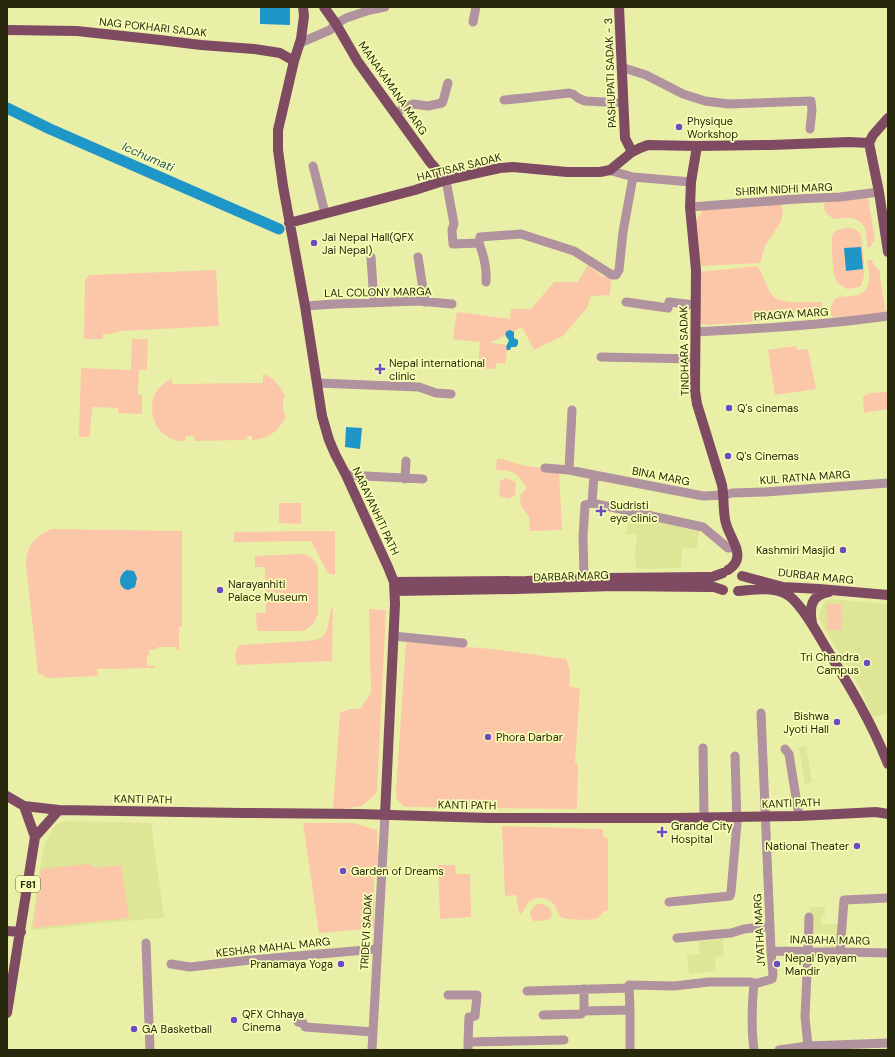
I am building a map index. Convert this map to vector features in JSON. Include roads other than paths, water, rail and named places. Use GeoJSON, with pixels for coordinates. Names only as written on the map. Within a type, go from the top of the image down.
{"type":"FeatureCollection","features":[{"type":"Feature","properties":{"kind":"main road","name":"NARAYANHITI PATH"},"geometry":{"type":"LineString","coordinates":[[304,7],[300,43],[278,130],[278,150],[322,416],[329,440],[386,561],[394,587],[385,815]]}},
{"type":"Feature","properties":{"kind":"main road","name":"MANAKAMANA MARG"},"geometry":{"type":"LineString","coordinates":[[324,7],[336,24],[358,62],[430,162],[446,180]]}},
{"type":"Feature","properties":{"kind":"main road","name":"PASHUPATI SADAK - 3"},"geometry":{"type":"LineString","coordinates":[[619,7],[623,122],[625,138],[632,152]]}},
{"type":"Feature","properties":{"kind":"main road","name":"NAG POKHARI SADAK"},"geometry":{"type":"LineString","coordinates":[[7,30],[77,31],[201,45],[254,49],[280,53],[294,62]]}},
{"type":"Feature","properties":{"kind":"main road"},"geometry":{"type":"LineString","coordinates":[[888,118],[873,135],[869,143],[879,192],[888,252]]}},
{"type":"Feature","properties":{"kind":"main road"},"geometry":{"type":"LineString","coordinates":[[610,170],[632,152],[648,145],[697,146],[849,142],[869,143],[888,124]]}},
{"type":"Feature","properties":{"kind":"main road","name":"TINDHARA SADAK"},"geometry":{"type":"LineString","coordinates":[[697,146],[691,182],[690,207],[696,270],[695,391],[697,404],[722,484],[725,523],[737,549]]}},
{"type":"Feature","properties":{"kind":"main road","name":"HATTISAR SADAK"},"geometry":{"type":"LineString","coordinates":[[289,223],[415,190],[446,180],[509,167],[567,172],[600,172],[610,170]]}},
{"type":"Feature","properties":{"kind":"main road"},"geometry":{"type":"LineString","coordinates":[[737,549],[737,560],[735,565],[721,576],[720,584],[724,590],[729,593],[738,591],[772,590],[786,594],[793,598],[812,625],[857,699],[882,748],[888,764]]}},
{"type":"Feature","properties":{"kind":"main road"},"geometry":{"type":"LineString","coordinates":[[386,561],[414,586]]}},
{"type":"Feature","properties":{"kind":"main road"},"geometry":{"type":"LineString","coordinates":[[726,572],[731,570],[737,571],[742,576],[742,586],[738,591]]}},
{"type":"Feature","properties":{"kind":"main road","name":"DARBAR MARG"},"geometry":{"type":"LineString","coordinates":[[414,586],[584,578],[712,577],[726,572]]}},
{"type":"Feature","properties":{"kind":"main road","name":"DURBAR MARG"},"geometry":{"type":"LineString","coordinates":[[742,576],[783,587],[888,595]]}},
{"type":"Feature","properties":{"kind":"main road"},"geometry":{"type":"LineString","coordinates":[[394,587],[414,586]]}},
{"type":"Feature","properties":{"kind":"main road"},"geometry":{"type":"LineString","coordinates":[[394,617],[402,597],[414,586]]}},
{"type":"Feature","properties":{"kind":"main road","name":"DARBAR MARG"},"geometry":{"type":"LineString","coordinates":[[414,586],[516,590],[614,586],[714,587],[724,590]]}},
{"type":"Feature","properties":{"kind":"main road"},"geometry":{"type":"LineString","coordinates":[[812,625],[810,612],[813,600],[820,594],[837,590]]}},
{"type":"Feature","properties":{"kind":"main road"},"geometry":{"type":"LineString","coordinates":[[7,796],[24,806]]}},
{"type":"Feature","properties":{"kind":"main road","name":"KANTI PATH"},"geometry":{"type":"LineString","coordinates":[[24,806],[58,810],[359,814],[488,818],[799,816],[876,812],[886,810],[888,808]]}},
{"type":"Feature","properties":{"kind":"main road","name":"F81"},"geometry":{"type":"LineString","coordinates":[[7,1013],[35,837],[24,806]]}},
{"type":"Feature","properties":{"kind":"main road"},"geometry":{"type":"LineString","coordinates":[[35,837],[58,810]]}},
{"type":"Feature","properties":{"kind":"main road","name":"KANTI PATH"},"geometry":{"type":"LineString","coordinates":[[876,812],[888,814]]}},
{"type":"Feature","properties":{"kind":"main road"},"geometry":{"type":"LineString","coordinates":[[7,931],[21,932]]}},
{"type":"Feature","properties":{"kind":"street"},"geometry":{"type":"LineString","coordinates":[[300,43],[330,30],[336,24],[351,16],[385,7]]}},
{"type":"Feature","properties":{"kind":"street"},"geometry":{"type":"LineString","coordinates":[[473,22],[476,7]]}},
{"type":"Feature","properties":{"kind":"street"},"geometry":{"type":"LineString","coordinates":[[621,67],[646,75],[683,94],[704,101],[729,104],[811,101],[812,110],[810,129]]}},
{"type":"Feature","properties":{"kind":"street"},"geometry":{"type":"LineString","coordinates":[[395,114],[413,104],[428,106],[442,103],[448,84]]}},
{"type":"Feature","properties":{"kind":"street"},"geometry":{"type":"LineString","coordinates":[[504,100],[569,93],[585,101],[623,103]]}},
{"type":"Feature","properties":{"kind":"street"},"geometry":{"type":"LineString","coordinates":[[313,166],[325,213]]}},
{"type":"Feature","properties":{"kind":"street"},"geometry":{"type":"LineString","coordinates":[[610,170],[633,176],[691,182]]}},
{"type":"Feature","properties":{"kind":"street"},"geometry":{"type":"LineString","coordinates":[[486,282],[484,257],[479,243],[480,237],[521,234],[574,251],[608,273],[612,275],[616,274],[619,270],[623,232],[633,176]]}},
{"type":"Feature","properties":{"kind":"street"},"geometry":{"type":"LineString","coordinates":[[446,180],[454,224],[452,230],[453,244],[479,243]]}},
{"type":"Feature","properties":{"kind":"street","name":"SHRIM NIDHI MARG"},"geometry":{"type":"LineString","coordinates":[[690,207],[797,198],[840,197],[879,192]]}},
{"type":"Feature","properties":{"kind":"street"},"geometry":{"type":"LineString","coordinates":[[371,257],[374,303]]}},
{"type":"Feature","properties":{"kind":"street"},"geometry":{"type":"LineString","coordinates":[[418,257],[425,302]]}},
{"type":"Feature","properties":{"kind":"street","name":"LAL COLONY MARGA"},"geometry":{"type":"LineString","coordinates":[[305,306],[425,302],[452,304]]}},
{"type":"Feature","properties":{"kind":"street"},"geometry":{"type":"LineString","coordinates":[[626,302],[668,308],[669,302],[695,305]]}},
{"type":"Feature","properties":{"kind":"street","name":"PRAGYA MARG"},"geometry":{"type":"LineString","coordinates":[[695,332],[802,326],[888,316]]}},
{"type":"Feature","properties":{"kind":"street"},"geometry":{"type":"LineString","coordinates":[[601,357],[695,359]]}},
{"type":"Feature","properties":{"kind":"street"},"geometry":{"type":"LineString","coordinates":[[317,383],[419,387],[436,393],[451,394]]}},
{"type":"Feature","properties":{"kind":"street"},"geometry":{"type":"LineString","coordinates":[[569,470],[572,410]]}},
{"type":"Feature","properties":{"kind":"street"},"geometry":{"type":"LineString","coordinates":[[405,478],[406,461]]}},
{"type":"Feature","properties":{"kind":"street","name":"BINA MARG"},"geometry":{"type":"LineString","coordinates":[[546,468],[569,470],[703,496],[724,495]]}},
{"type":"Feature","properties":{"kind":"street"},"geometry":{"type":"LineString","coordinates":[[346,475],[423,479]]}},
{"type":"Feature","properties":{"kind":"street"},"geometry":{"type":"LineString","coordinates":[[592,503],[594,475]]}},
{"type":"Feature","properties":{"kind":"street","name":"KUL RATNA MARG"},"geometry":{"type":"LineString","coordinates":[[724,495],[732,493],[888,483]]}},
{"type":"Feature","properties":{"kind":"street"},"geometry":{"type":"LineString","coordinates":[[584,578],[583,537],[585,505],[592,503],[703,527],[728,548],[737,549]]}},
{"type":"Feature","properties":{"kind":"street"},"geometry":{"type":"LineString","coordinates":[[393,636],[463,643]]}},
{"type":"Feature","properties":{"kind":"street","name":"JYATHA MARG"},"geometry":{"type":"LineString","coordinates":[[754,1050],[752,1002],[754,983],[772,980],[774,974],[771,951],[761,713]]}},
{"type":"Feature","properties":{"kind":"street"},"geometry":{"type":"LineString","coordinates":[[703,748],[704,817]]}},
{"type":"Feature","properties":{"kind":"street"},"geometry":{"type":"LineString","coordinates":[[785,749],[789,754],[799,816]]}},
{"type":"Feature","properties":{"kind":"street"},"geometry":{"type":"LineString","coordinates":[[669,902],[730,896],[732,892],[737,817],[735,756]]}},
{"type":"Feature","properties":{"kind":"street","name":"TRIDEVI SADAK"},"geometry":{"type":"LineString","coordinates":[[372,1050],[385,815]]}},
{"type":"Feature","properties":{"kind":"street"},"geometry":{"type":"LineString","coordinates":[[840,952],[844,900],[888,898]]}},
{"type":"Feature","properties":{"kind":"street"},"geometry":{"type":"LineString","coordinates":[[808,917],[805,1017],[808,1046]]}},
{"type":"Feature","properties":{"kind":"street"},"geometry":{"type":"LineString","coordinates":[[677,938],[732,933],[744,929],[770,926]]}},
{"type":"Feature","properties":{"kind":"street"},"geometry":{"type":"LineString","coordinates":[[146,943],[150,1050]]}},
{"type":"Feature","properties":{"kind":"street","name":"KESHAR MAHAL MARG"},"geometry":{"type":"LineString","coordinates":[[171,964],[190,967],[250,960],[378,949]]}},
{"type":"Feature","properties":{"kind":"street","name":"INABAHA MARG"},"geometry":{"type":"LineString","coordinates":[[771,951],[888,953]]}},
{"type":"Feature","properties":{"kind":"street"},"geometry":{"type":"LineString","coordinates":[[527,991],[629,988],[629,985],[674,986],[716,982],[754,983]]}},
{"type":"Feature","properties":{"kind":"street"},"geometry":{"type":"LineString","coordinates":[[629,988],[630,1050]]}},
{"type":"Feature","properties":{"kind":"street"},"geometry":{"type":"LineString","coordinates":[[584,989],[584,1011]]}},
{"type":"Feature","properties":{"kind":"street"},"geometry":{"type":"LineString","coordinates":[[448,995],[477,995],[475,1016],[469,1017],[468,1046],[520,1040],[564,1040]]}},
{"type":"Feature","properties":{"kind":"street"},"geometry":{"type":"LineString","coordinates":[[543,1015],[581,1014],[584,1011],[630,1010]]}},
{"type":"Feature","properties":{"kind":"street"},"geometry":{"type":"LineString","coordinates":[[298,1022],[303,1023],[305,1027],[373,1032]]}},
{"type":"Feature","properties":{"kind":"street"},"geometry":{"type":"LineString","coordinates":[[779,1050],[808,1046],[888,1043]]}},
{"type":"Feature","properties":{"kind":"water"},"geometry":{"type":"Polygon","coordinates":[[[260,7],[290,7],[290,25],[260,24],[260,7]]]}},
{"type":"Feature","properties":{"kind":"water"},"geometry":{"type":"Polygon","coordinates":[[[861,247],[863,269],[846,271],[844,248],[861,247]]]}},
{"type":"Feature","properties":{"kind":"water"},"geometry":{"type":"Polygon","coordinates":[[[510,330],[514,332],[514,338],[518,340],[518,344],[516,347],[511,347],[510,350],[507,350],[506,347],[509,340],[506,337],[506,333],[510,330]]]}},
{"type":"Feature","properties":{"kind":"water"},"geometry":{"type":"Polygon","coordinates":[[[346,427],[362,428],[360,449],[345,447],[346,427]]]}},
{"type":"Feature","properties":{"kind":"water"},"geometry":{"type":"Polygon","coordinates":[[[127,570],[134,571],[137,578],[135,587],[128,590],[124,589],[120,584],[120,578],[127,570]]]}},
{"type":"Feature","properties":{"kind":"waterway","name":"Icchumati"},"geometry":{"type":"LineString","coordinates":[[7,108],[50,129],[279,229]]}},
{"type":"Feature","properties":{"kind":"place","name":"Physique Workshop"},"geometry":{"type":"Point","coordinates":[679,127]}},
{"type":"Feature","properties":{"kind":"place","name":"Jai Nepal Hall(QFX Jai Nepal)"},"geometry":{"type":"Point","coordinates":[314,243]}},
{"type":"Feature","properties":{"kind":"place","name":"Nepal international clinic"},"geometry":{"type":"Point","coordinates":[380,369]}},
{"type":"Feature","properties":{"kind":"place","name":"Q's cinemas"},"geometry":{"type":"Point","coordinates":[729,408]}},
{"type":"Feature","properties":{"kind":"place","name":"Q's Cinemas"},"geometry":{"type":"Point","coordinates":[728,456]}},
{"type":"Feature","properties":{"kind":"place","name":"Sudristi eye clinic"},"geometry":{"type":"Point","coordinates":[601,511]}},
{"type":"Feature","properties":{"kind":"place","name":"Kashmiri Masjid"},"geometry":{"type":"Point","coordinates":[843,550]}},
{"type":"Feature","properties":{"kind":"place","name":"Narayanhiti Palace Museum"},"geometry":{"type":"Point","coordinates":[220,590]}},
{"type":"Feature","properties":{"kind":"place","name":"Tri Chandra Campus"},"geometry":{"type":"Point","coordinates":[867,663]}},
{"type":"Feature","properties":{"kind":"place","name":"Bishwa Jyoti Hall"},"geometry":{"type":"Point","coordinates":[837,722]}},
{"type":"Feature","properties":{"kind":"place","name":"Phora Darbar"},"geometry":{"type":"Point","coordinates":[488,737]}},
{"type":"Feature","properties":{"kind":"place","name":"Grande City Hospital"},"geometry":{"type":"Point","coordinates":[662,832]}},
{"type":"Feature","properties":{"kind":"place","name":"National Theater"},"geometry":{"type":"Point","coordinates":[857,846]}},
{"type":"Feature","properties":{"kind":"place","name":"Garden of Dreams"},"geometry":{"type":"Point","coordinates":[343,871]}},
{"type":"Feature","properties":{"kind":"place","name":"Pranamaya Yoga"},"geometry":{"type":"Point","coordinates":[341,964]}},
{"type":"Feature","properties":{"kind":"place","name":"Nepal Byayam Mandir"},"geometry":{"type":"Point","coordinates":[777,964]}},
{"type":"Feature","properties":{"kind":"place","name":"QFX Chhaya Cinema"},"geometry":{"type":"Point","coordinates":[234,1020]}},
{"type":"Feature","properties":{"kind":"place","name":"GA Basketball"},"geometry":{"type":"Point","coordinates":[134,1029]}}]}
